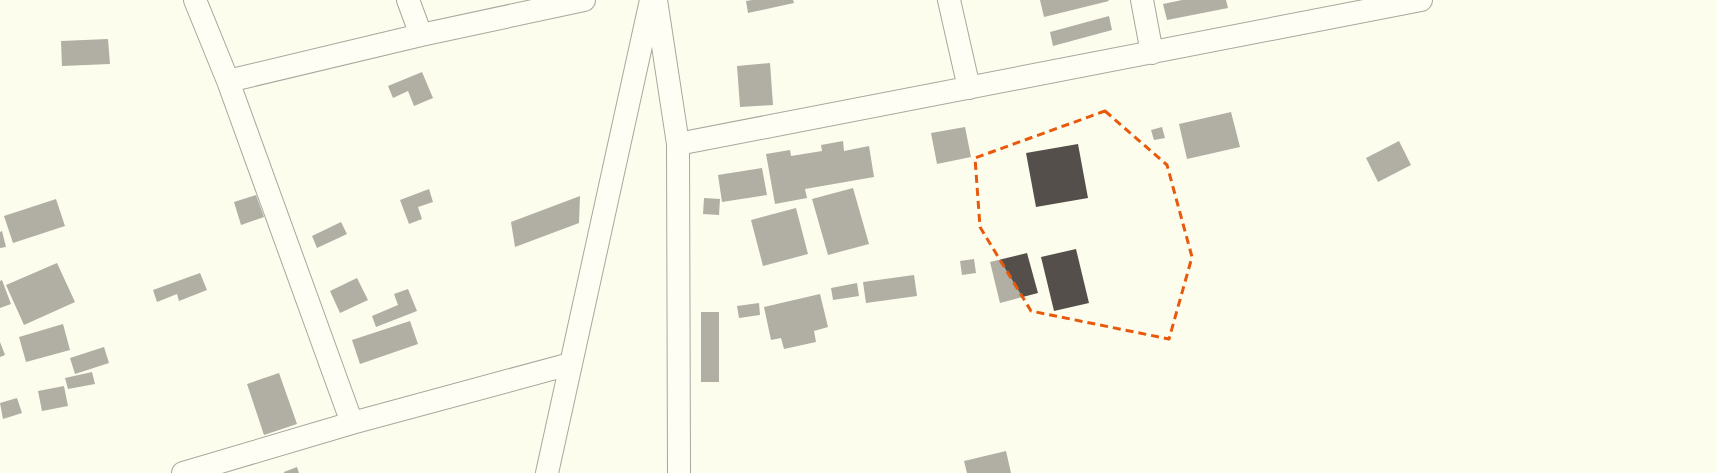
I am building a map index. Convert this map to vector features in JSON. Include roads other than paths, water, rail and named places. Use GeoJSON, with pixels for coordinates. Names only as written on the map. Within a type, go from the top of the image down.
{"type":"FeatureCollection","features":[{"type":"Feature","properties":{"kind":"street"},"geometry":{"type":"LineString","coordinates":[[195,0],[228,81],[352,423]]}},
{"type":"Feature","properties":{"kind":"street"},"geometry":{"type":"LineString","coordinates":[[408,0],[421,35]]}},
{"type":"Feature","properties":{"kind":"street"},"geometry":{"type":"LineString","coordinates":[[228,81],[421,35],[584,0]]}},
{"type":"Feature","properties":{"kind":"street"},"geometry":{"type":"LineString","coordinates":[[547,473],[651,0]]}},
{"type":"Feature","properties":{"kind":"street"},"geometry":{"type":"LineString","coordinates":[[656,0],[678,144],[679,473]]}},
{"type":"Feature","properties":{"kind":"street"},"geometry":{"type":"LineString","coordinates":[[949,0],[969,88]]}},
{"type":"Feature","properties":{"kind":"street"},"geometry":{"type":"LineString","coordinates":[[1142,0],[1152,53]]}},
{"type":"Feature","properties":{"kind":"street"},"geometry":{"type":"LineString","coordinates":[[678,144],[1152,53],[1337,8],[1421,0]]}},
{"type":"Feature","properties":{"kind":"street"},"geometry":{"type":"LineString","coordinates":[[183,473],[352,423],[570,364]]}}]}
